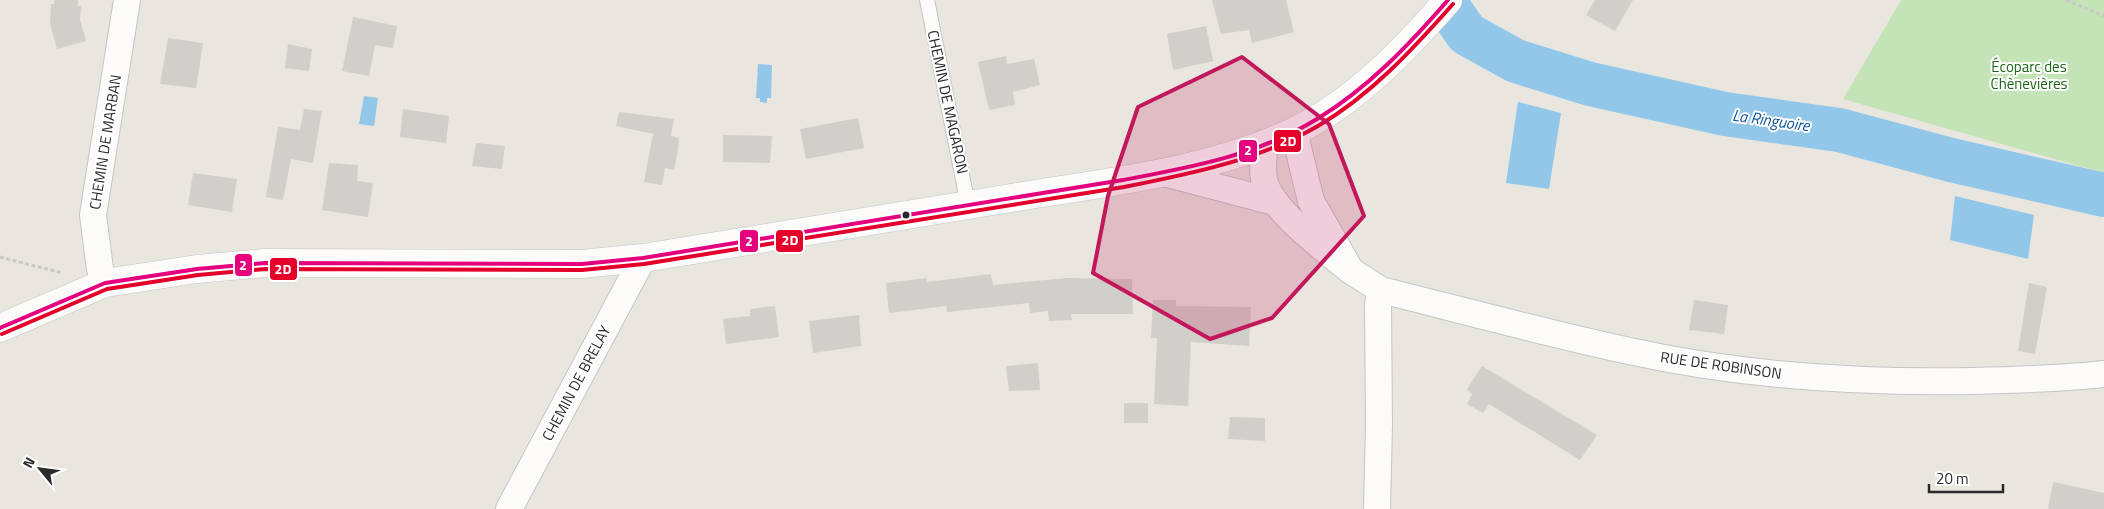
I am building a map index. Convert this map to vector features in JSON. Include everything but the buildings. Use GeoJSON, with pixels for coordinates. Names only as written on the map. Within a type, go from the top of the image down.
{"type":"FeatureCollection","features":[{"type":"Feature","properties":{"kind":"main road"},"geometry":{"type":"LineString","coordinates":[[0,328],[105,284],[197,268],[265,263],[582,264],[643,258],[1164,173],[1264,144],[1330,112],[1365,85],[1419,33],[1448,0]]}},
{"type":"Feature","properties":{"kind":"street","name":"CHEMIN DE MARBAN"},"geometry":{"type":"LineString","coordinates":[[105,284],[100,269],[93,215],[127,0]]}},
{"type":"Feature","properties":{"kind":"street","name":"RUE DE ROBINSON"},"geometry":{"type":"LineString","coordinates":[[1294,131],[1310,202],[1351,271]]}},
{"type":"Feature","properties":{"kind":"street","name":"RUE DE ROBINSON"},"geometry":{"type":"LineString","coordinates":[[1264,144],[1264,179],[1274,202],[1318,245],[1351,271],[1381,290],[1635,352],[1768,372],[1861,380],[1920,382],[2057,379],[2104,374]]}},
{"type":"Feature","properties":{"kind":"street","name":"RUE DE ROBINSON"},"geometry":{"type":"LineString","coordinates":[[1164,173],[1274,202]]}},
{"type":"Feature","properties":{"kind":"street","name":"CHEMIN DE BRELAY"},"geometry":{"type":"LineString","coordinates":[[509,509],[643,258]]}},
{"type":"Feature","properties":{"kind":"street"},"geometry":{"type":"LineString","coordinates":[[1377,509],[1379,425],[1378,304],[1381,290]]}},
{"type":"Feature","properties":{"kind":"lane","name":"CHEMIN DE MAGARON"},"geometry":{"type":"LineString","coordinates":[[927,0],[968,205]]}},
{"type":"Feature","properties":{"kind":"path"},"geometry":{"type":"LineString","coordinates":[[2066,0],[2104,16]]}},
{"type":"Feature","properties":{"kind":"path"},"geometry":{"type":"LineString","coordinates":[[0,257],[67,274]]}},
{"type":"Feature","properties":{"kind":"highlighted area"},"geometry":{"type":"Polygon","coordinates":[[[1242,57],[1329,124],[1364,216],[1272,318],[1210,339],[1093,273],[1108,196],[1138,107],[1242,57]]]}},
{"type":"Feature","properties":{"kind":"green space","name":"Écoparc des Chènevières"},"geometry":{"type":"Polygon","coordinates":[[[1901,0],[2104,0],[2104,173],[1843,99],[1901,0]]]}},
{"type":"Feature","properties":{"kind":"water"},"geometry":{"type":"Polygon","coordinates":[[[758,64],[772,65],[771,98],[767,98],[767,103],[760,102],[760,98],[756,98],[758,64]]]}},
{"type":"Feature","properties":{"kind":"water"},"geometry":{"type":"Polygon","coordinates":[[[364,96],[378,98],[374,126],[359,124],[364,96]]]}},
{"type":"Feature","properties":{"kind":"water"},"geometry":{"type":"Polygon","coordinates":[[[1518,102],[1561,113],[1549,189],[1506,183],[1518,102]]]}},
{"type":"Feature","properties":{"kind":"water"},"geometry":{"type":"Polygon","coordinates":[[[1955,196],[2034,215],[2028,259],[1950,240],[1955,196]]]}},
{"type":"Feature","properties":{"kind":"waterway","name":"La Ringuoire"},"geometry":{"type":"LineString","coordinates":[[1453,14],[1467,34],[1516,61],[1590,84],[1725,114],[1839,130],[1951,160],[2104,195]]}},
{"type":"Feature","properties":{"kind":"transit line","name":"2"},"geometry":{"type":"LineString","coordinates":[[0,328],[105,283],[197,269],[265,263],[582,264],[643,258],[1123,180],[1198,165],[1271,142],[1295,131],[1336,107],[1387,65],[1448,0]]}},
{"type":"Feature","properties":{"kind":"transit line","name":"2D"},"geometry":{"type":"LineString","coordinates":[[2,334],[107,289],[198,275],[265,269],[582,270],[644,264],[1124,187],[1174,177],[1248,157],[1295,138],[1318,126],[1373,86],[1407,54],[1453,4]]}}]}
